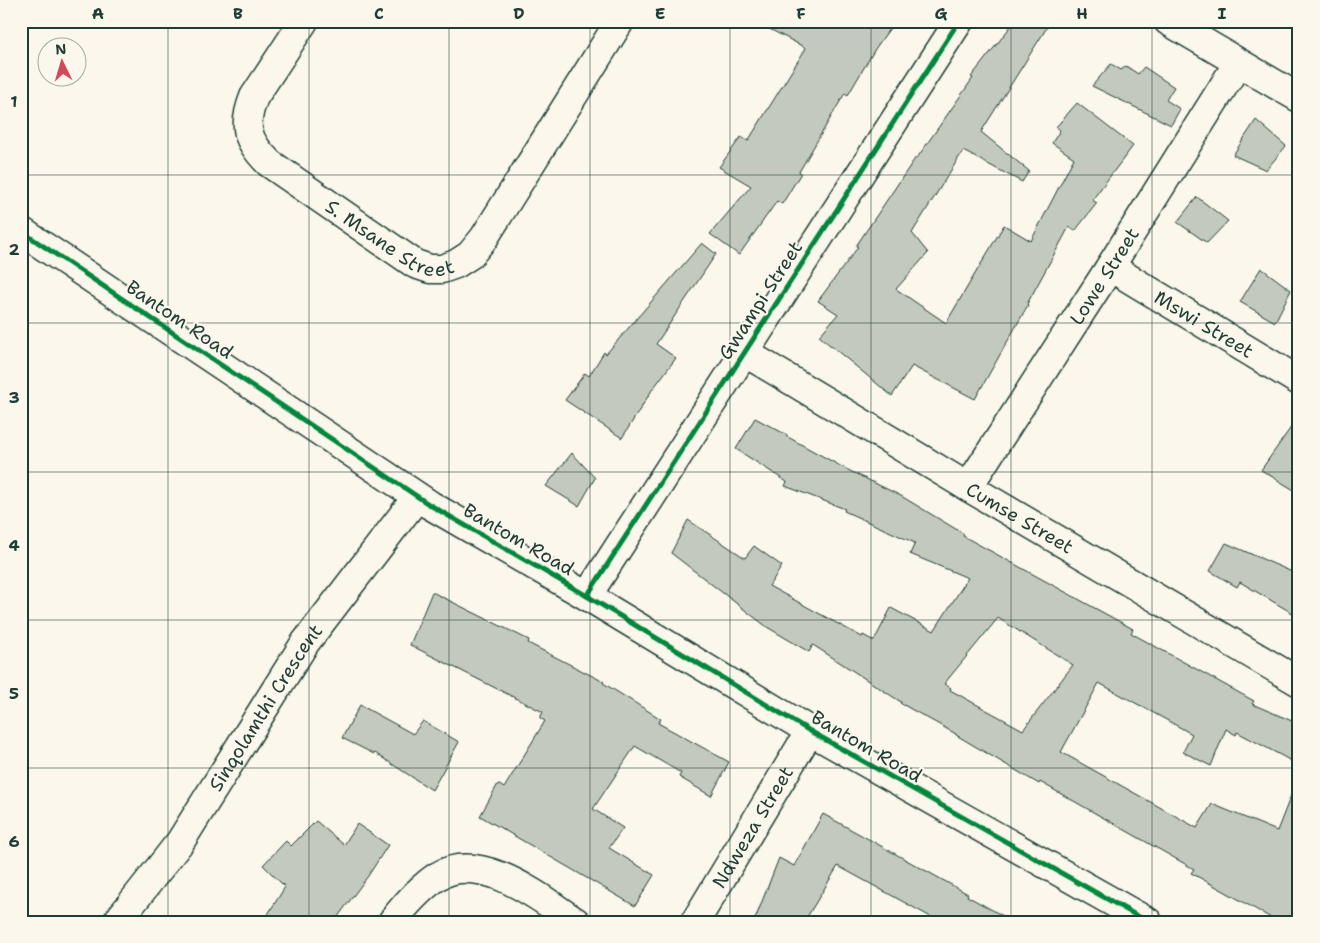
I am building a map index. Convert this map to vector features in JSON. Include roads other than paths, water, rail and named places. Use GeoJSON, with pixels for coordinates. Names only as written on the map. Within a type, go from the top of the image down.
{"type":"FeatureCollection","features":[{"type":"Feature","properties":{"kind":"street","name":"S. Msane Street"},"geometry":{"type":"LineString","coordinates":[[304,21],[254,98],[248,111],[247,125],[250,138],[257,150],[269,163],[415,264],[442,269],[456,264],[470,255],[484,238],[620,21]]}},
{"type":"Feature","properties":{"kind":"street","name":"Gwampi Street"},"geometry":{"type":"LineString","coordinates":[[587,596],[959,21]]}},
{"type":"Feature","properties":{"kind":"street"},"geometry":{"type":"LineString","coordinates":[[1168,21],[1299,98]]}},
{"type":"Feature","properties":{"kind":"street","name":"Lowe Street"},"geometry":{"type":"LineString","coordinates":[[968,487],[1110,268],[1238,63]]}},
{"type":"Feature","properties":{"kind":"street","name":"Bantom Road"},"geometry":{"type":"LineString","coordinates":[[21,231],[418,497],[587,596],[810,731],[1148,922]]}},
{"type":"Feature","properties":{"kind":"street","name":"Mswi Street"},"geometry":{"type":"LineString","coordinates":[[1110,268],[1299,382]]}},
{"type":"Feature","properties":{"kind":"street","name":"Cumse Street"},"geometry":{"type":"LineString","coordinates":[[744,352],[968,487],[1299,682]]}},
{"type":"Feature","properties":{"kind":"street","name":"Sinqolamthi Crescent"},"geometry":{"type":"LineString","coordinates":[[117,922],[180,842],[305,643],[418,497]]}},
{"type":"Feature","properties":{"kind":"street","name":"Ndweza Street"},"geometry":{"type":"LineString","coordinates":[[694,922],[810,731]]}},
{"type":"Feature","properties":{"kind":"street"},"geometry":{"type":"LineString","coordinates":[[392,922],[402,908],[439,876],[468,868],[507,878],[576,922]]}}]}
